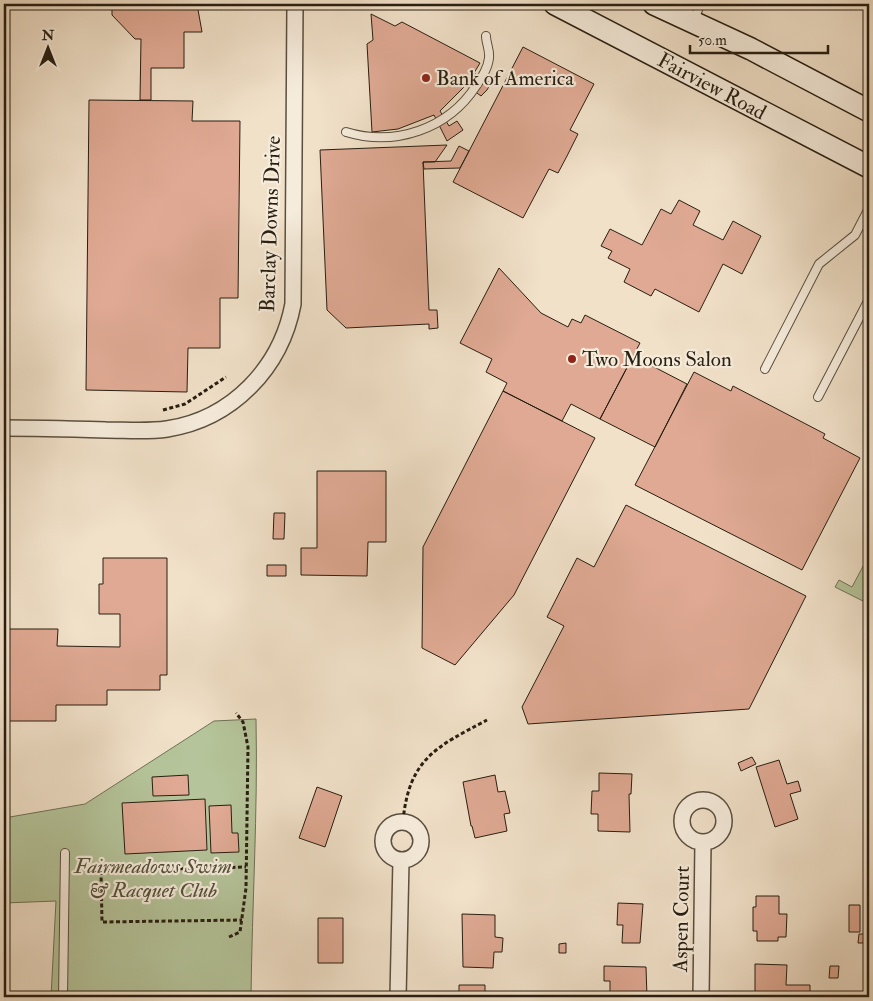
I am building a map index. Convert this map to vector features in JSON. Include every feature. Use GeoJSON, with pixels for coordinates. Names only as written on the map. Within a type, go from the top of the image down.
{"type":"FeatureCollection","features":[{"type":"Feature","properties":{"kind":"main road","name":"Fairview Road"},"geometry":{"type":"LineString","coordinates":[[555,4],[869,167]]}},
{"type":"Feature","properties":{"kind":"main road"},"geometry":{"type":"LineString","coordinates":[[654,4],[697,12],[869,111]]}},
{"type":"Feature","properties":{"kind":"street","name":"Barclay Downs Drive"},"geometry":{"type":"LineString","coordinates":[[4,428],[138,430],[182,425],[202,419],[230,404],[246,392],[266,368],[285,335],[293,304],[295,4]]}},
{"type":"Feature","properties":{"kind":"street"},"geometry":{"type":"LineString","coordinates":[[403,821],[414,825],[418,830],[421,841],[417,853],[407,860],[394,859],[384,850],[383,836],[390,825],[403,821]]}},
{"type":"Feature","properties":{"kind":"street","name":"Aspen Court"},"geometry":{"type":"LineString","coordinates":[[701,997],[703,842]]}},
{"type":"Feature","properties":{"kind":"street"},"geometry":{"type":"LineString","coordinates":[[398,997],[401,860]]}},
{"type":"Feature","properties":{"kind":"lane"},"geometry":{"type":"LineString","coordinates":[[346,132],[369,137],[406,134],[435,124],[455,112],[467,100],[488,65],[489,53],[486,36]]}},
{"type":"Feature","properties":{"kind":"lane"},"geometry":{"type":"LineString","coordinates":[[765,369],[819,264],[855,234],[869,208]]}},
{"type":"Feature","properties":{"kind":"lane"},"geometry":{"type":"LineString","coordinates":[[818,397],[869,298]]}},
{"type":"Feature","properties":{"kind":"lane"},"geometry":{"type":"LineString","coordinates":[[63,997],[65,853]]}},
{"type":"Feature","properties":{"kind":"path"},"geometry":{"type":"LineString","coordinates":[[163,410],[185,404],[226,377]]}},
{"type":"Feature","properties":{"kind":"path"},"geometry":{"type":"LineString","coordinates":[[229,937],[240,932],[246,867],[248,747],[243,722],[236,713]]}},
{"type":"Feature","properties":{"kind":"path"},"geometry":{"type":"LineString","coordinates":[[403,821],[407,790],[420,766],[432,752],[487,720]]}},
{"type":"Feature","properties":{"kind":"path"},"geometry":{"type":"LineString","coordinates":[[95,871],[246,867]]}},
{"type":"Feature","properties":{"kind":"path"},"geometry":{"type":"LineString","coordinates":[[101,871],[102,922],[242,920]]}},
{"type":"Feature","properties":{"kind":"green space"},"geometry":{"type":"Polygon","coordinates":[[[869,555],[869,604],[835,587],[839,580],[852,587],[869,555]]]}},
{"type":"Feature","properties":{"kind":"green space","name":"Fairmeadows Swim & Racquet Club"},"geometry":{"type":"Polygon","coordinates":[[[256,719],[251,997],[51,997],[56,901],[4,903],[4,818],[85,804],[214,721],[256,719]]]}},
{"type":"Feature","properties":{"kind":"building"},"geometry":{"type":"Polygon","coordinates":[[[112,4],[197,4],[202,32],[184,32],[184,68],[151,68],[151,100],[140,100],[141,39],[135,39],[112,15],[112,4]]]}},
{"type":"Feature","properties":{"kind":"building","name":"Bank of America"},"geometry":{"type":"Polygon","coordinates":[[[371,14],[395,26],[402,22],[480,63],[474,73],[491,83],[487,90],[481,96],[466,85],[440,111],[449,126],[457,121],[463,130],[447,141],[434,115],[398,129],[372,132],[367,44],[373,40],[371,14]]]}},
{"type":"Feature","properties":{"kind":"building"},"geometry":{"type":"Polygon","coordinates":[[[523,47],[594,84],[570,130],[578,134],[558,173],[549,169],[523,218],[453,182],[523,47]]]}},
{"type":"Feature","properties":{"kind":"building"},"geometry":{"type":"Polygon","coordinates":[[[89,100],[193,101],[192,121],[240,121],[238,298],[220,298],[220,348],[188,348],[187,392],[86,390],[89,100]]]}},
{"type":"Feature","properties":{"kind":"building"},"geometry":{"type":"Polygon","coordinates":[[[447,145],[435,162],[423,162],[429,310],[437,310],[438,328],[429,329],[429,324],[346,328],[327,310],[320,150],[447,145]]]}},
{"type":"Feature","properties":{"kind":"building"},"geometry":{"type":"Polygon","coordinates":[[[459,146],[469,151],[460,168],[424,169],[423,162],[451,161],[459,146]]]}},
{"type":"Feature","properties":{"kind":"building"},"geometry":{"type":"Polygon","coordinates":[[[679,200],[700,211],[693,225],[723,240],[733,221],[761,236],[742,274],[723,264],[699,312],[655,289],[651,296],[624,282],[630,269],[608,258],[612,251],[601,246],[610,229],[642,245],[661,209],[671,214],[679,200]]]}},
{"type":"Feature","properties":{"kind":"building"},"geometry":{"type":"Polygon","coordinates":[[[499,268],[541,313],[568,327],[572,319],[581,323],[585,315],[640,343],[600,419],[571,404],[562,421],[503,391],[507,383],[486,372],[492,359],[460,343],[499,268]]]}},
{"type":"Feature","properties":{"kind":"building"},"geometry":{"type":"Polygon","coordinates":[[[633,356],[687,384],[655,447],[600,419],[633,356]]]}},
{"type":"Feature","properties":{"kind":"building"},"geometry":{"type":"Polygon","coordinates":[[[694,372],[731,391],[733,386],[825,434],[823,438],[860,458],[802,570],[635,485],[694,372]]]}},
{"type":"Feature","properties":{"kind":"building"},"geometry":{"type":"Polygon","coordinates":[[[503,391],[595,438],[514,595],[455,665],[422,648],[423,547],[503,391]]]}},
{"type":"Feature","properties":{"kind":"building"},"geometry":{"type":"Polygon","coordinates":[[[317,471],[386,471],[386,542],[368,542],[367,576],[301,575],[301,548],[317,548],[317,471]]]}},
{"type":"Feature","properties":{"kind":"building"},"geometry":{"type":"Polygon","coordinates":[[[626,505],[806,596],[749,709],[528,724],[522,707],[564,626],[547,617],[577,558],[594,567],[626,505]]]}},
{"type":"Feature","properties":{"kind":"building"},"geometry":{"type":"Polygon","coordinates":[[[274,513],[285,513],[284,539],[273,539],[274,513]]]}},
{"type":"Feature","properties":{"kind":"building"},"geometry":{"type":"Polygon","coordinates":[[[103,558],[167,558],[167,675],[160,675],[160,690],[107,690],[107,705],[56,705],[56,721],[4,721],[4,629],[58,629],[57,646],[120,647],[120,614],[99,614],[99,584],[103,584],[103,558]]]}},
{"type":"Feature","properties":{"kind":"building"},"geometry":{"type":"Polygon","coordinates":[[[267,565],[286,565],[286,576],[267,576],[267,565]]]}},
{"type":"Feature","properties":{"kind":"building"},"geometry":{"type":"Polygon","coordinates":[[[752,757],[756,764],[741,771],[738,763],[752,757]]]}},
{"type":"Feature","properties":{"kind":"building"},"geometry":{"type":"Polygon","coordinates":[[[779,760],[787,784],[798,781],[801,791],[790,794],[798,819],[775,827],[756,767],[779,760]]]}},
{"type":"Feature","properties":{"kind":"building"},"geometry":{"type":"Polygon","coordinates":[[[599,773],[632,774],[631,794],[629,794],[630,832],[598,831],[598,814],[591,814],[592,791],[599,791],[599,773]]]}},
{"type":"Feature","properties":{"kind":"building"},"geometry":{"type":"Polygon","coordinates":[[[188,775],[189,795],[153,796],[152,777],[188,775]]]}},
{"type":"Feature","properties":{"kind":"building"},"geometry":{"type":"Polygon","coordinates":[[[495,775],[498,792],[505,791],[510,813],[504,814],[507,831],[475,838],[463,782],[495,775]]]}},
{"type":"Feature","properties":{"kind":"building"},"geometry":{"type":"Polygon","coordinates":[[[317,787],[342,796],[325,847],[299,838],[317,787]]]}},
{"type":"Feature","properties":{"kind":"building"},"geometry":{"type":"Polygon","coordinates":[[[205,799],[207,850],[125,854],[122,803],[205,799]]]}},
{"type":"Feature","properties":{"kind":"building"},"geometry":{"type":"Polygon","coordinates":[[[231,805],[232,833],[238,833],[239,852],[211,853],[209,806],[231,805]]]}},
{"type":"Feature","properties":{"kind":"building"},"geometry":{"type":"Polygon","coordinates":[[[756,896],[779,896],[779,914],[787,914],[786,937],[778,937],[778,941],[757,941],[757,931],[753,931],[753,907],[756,907],[756,896]]]}},
{"type":"Feature","properties":{"kind":"building"},"geometry":{"type":"Polygon","coordinates":[[[618,903],[643,904],[640,943],[622,943],[623,925],[617,925],[618,903]]]}},
{"type":"Feature","properties":{"kind":"building"},"geometry":{"type":"Polygon","coordinates":[[[849,905],[860,905],[860,932],[849,932],[849,905]]]}},
{"type":"Feature","properties":{"kind":"building"},"geometry":{"type":"Polygon","coordinates":[[[462,914],[495,915],[495,937],[503,938],[502,952],[494,952],[493,968],[463,967],[462,914]]]}},
{"type":"Feature","properties":{"kind":"building"},"geometry":{"type":"Polygon","coordinates":[[[318,918],[343,918],[343,963],[318,963],[318,918]]]}},
{"type":"Feature","properties":{"kind":"building"},"geometry":{"type":"Polygon","coordinates":[[[859,934],[868,934],[868,943],[858,943],[859,934]]]}},
{"type":"Feature","properties":{"kind":"building"},"geometry":{"type":"Polygon","coordinates":[[[566,943],[566,953],[559,953],[559,944],[566,943]]]}},
{"type":"Feature","properties":{"kind":"building"},"geometry":{"type":"Polygon","coordinates":[[[755,964],[787,965],[786,985],[810,985],[810,997],[766,997],[767,993],[755,992],[755,964]]]}},
{"type":"Feature","properties":{"kind":"building"},"geometry":{"type":"Polygon","coordinates":[[[604,966],[646,967],[647,997],[610,997],[610,981],[604,981],[604,966]]]}},
{"type":"Feature","properties":{"kind":"building"},"geometry":{"type":"Polygon","coordinates":[[[830,966],[839,966],[838,978],[829,978],[830,966]]]}},
{"type":"Feature","properties":{"kind":"building"},"geometry":{"type":"Polygon","coordinates":[[[459,985],[485,985],[485,997],[459,997],[459,985]]]}},
{"type":"Feature","properties":{"kind":"place","name":"Bank of America"},"geometry":{"type":"Point","coordinates":[426,78]}},
{"type":"Feature","properties":{"kind":"place","name":"Two Moons Salon"},"geometry":{"type":"Point","coordinates":[572,359]}}]}
